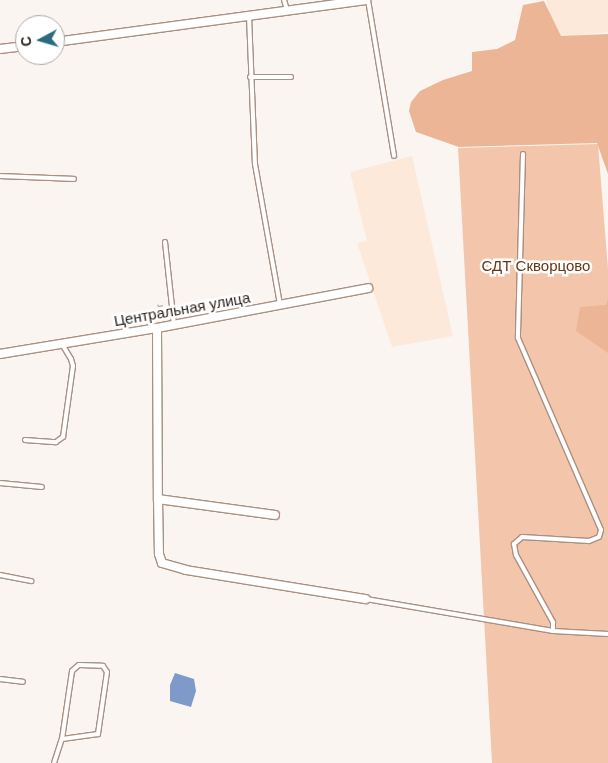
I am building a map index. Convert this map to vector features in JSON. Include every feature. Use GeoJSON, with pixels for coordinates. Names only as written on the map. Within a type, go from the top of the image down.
{"type":"FeatureCollection","features":[{"type":"Feature","properties":{"kind":"street"},"geometry":{"type":"LineString","coordinates":[[65,41],[367,0]]}},
{"type":"Feature","properties":{"kind":"street"},"geometry":{"type":"LineString","coordinates":[[0,49],[15,47]]}},
{"type":"Feature","properties":{"kind":"street","name":"Центральная улица"},"geometry":{"type":"LineString","coordinates":[[0,354],[174,325],[368,288]]}},
{"type":"Feature","properties":{"kind":"street"},"geometry":{"type":"LineString","coordinates":[[157,328],[159,554],[162,563],[170,567],[366,599]]}},
{"type":"Feature","properties":{"kind":"street"},"geometry":{"type":"LineString","coordinates":[[158,499],[276,514]]}},
{"type":"Feature","properties":{"kind":"lane"},"geometry":{"type":"LineString","coordinates":[[284,0],[287,12]]}},
{"type":"Feature","properties":{"kind":"lane"},"geometry":{"type":"LineString","coordinates":[[367,0],[394,156]]}},
{"type":"Feature","properties":{"kind":"lane"},"geometry":{"type":"LineString","coordinates":[[249,16],[254,164],[280,304]]}},
{"type":"Feature","properties":{"kind":"lane"},"geometry":{"type":"LineString","coordinates":[[250,77],[291,77]]}},
{"type":"Feature","properties":{"kind":"lane"},"geometry":{"type":"LineString","coordinates":[[523,154],[518,338],[601,530],[599,537],[589,541],[522,537],[514,544],[516,555],[553,622],[553,631]]}},
{"type":"Feature","properties":{"kind":"lane"},"geometry":{"type":"LineString","coordinates":[[0,176],[74,179]]}},
{"type":"Feature","properties":{"kind":"lane"},"geometry":{"type":"LineString","coordinates":[[165,242],[174,325]]}},
{"type":"Feature","properties":{"kind":"lane"},"geometry":{"type":"LineString","coordinates":[[25,440],[56,442],[63,437],[72,366],[71,359],[62,344]]}},
{"type":"Feature","properties":{"kind":"lane"},"geometry":{"type":"LineString","coordinates":[[0,483],[42,487]]}},
{"type":"Feature","properties":{"kind":"lane"},"geometry":{"type":"LineString","coordinates":[[0,575],[31,581]]}},
{"type":"Feature","properties":{"kind":"lane"},"geometry":{"type":"LineString","coordinates":[[366,599],[553,631],[608,634]]}},
{"type":"Feature","properties":{"kind":"lane"},"geometry":{"type":"LineString","coordinates":[[54,763],[62,739],[72,671],[79,665],[103,666],[107,672],[98,734],[62,739]]}},
{"type":"Feature","properties":{"kind":"lane"},"geometry":{"type":"LineString","coordinates":[[0,679],[23,682]]}},
{"type":"Feature","properties":{"kind":"path"},"geometry":{"type":"LineString","coordinates":[[158,304],[158,306],[172,303]]}},
{"type":"Feature","properties":{"kind":"shaded area"},"geometry":{"type":"Polygon","coordinates":[[[546,0],[608,0],[608,32],[558,38],[546,0]]]}},
{"type":"Feature","properties":{"kind":"shaded area"},"geometry":{"type":"Polygon","coordinates":[[[544,1],[561,36],[608,34],[608,174],[597,143],[459,147],[416,132],[409,111],[411,102],[420,91],[443,80],[472,71],[472,52],[497,49],[515,40],[523,5],[544,1]]]}},
{"type":"Feature","properties":{"kind":"shaded area"},"geometry":{"type":"Polygon","coordinates":[[[412,156],[453,336],[392,347],[357,243],[367,241],[350,172],[412,156]]]}},
{"type":"Feature","properties":{"kind":"shaded area"},"geometry":{"type":"Polygon","coordinates":[[[608,299],[608,353],[576,331],[580,307],[606,305],[608,299]]]}},
{"type":"Feature","properties":{"kind":"green space","name":"СДТ Скворцово"},"geometry":{"type":"Polygon","coordinates":[[[598,144],[608,269],[608,763],[492,763],[458,148],[598,144]]]}},
{"type":"Feature","properties":{"kind":"water"},"geometry":{"type":"Polygon","coordinates":[[[175,673],[194,679],[196,691],[191,707],[170,701],[170,685],[175,673]]]}}]}
